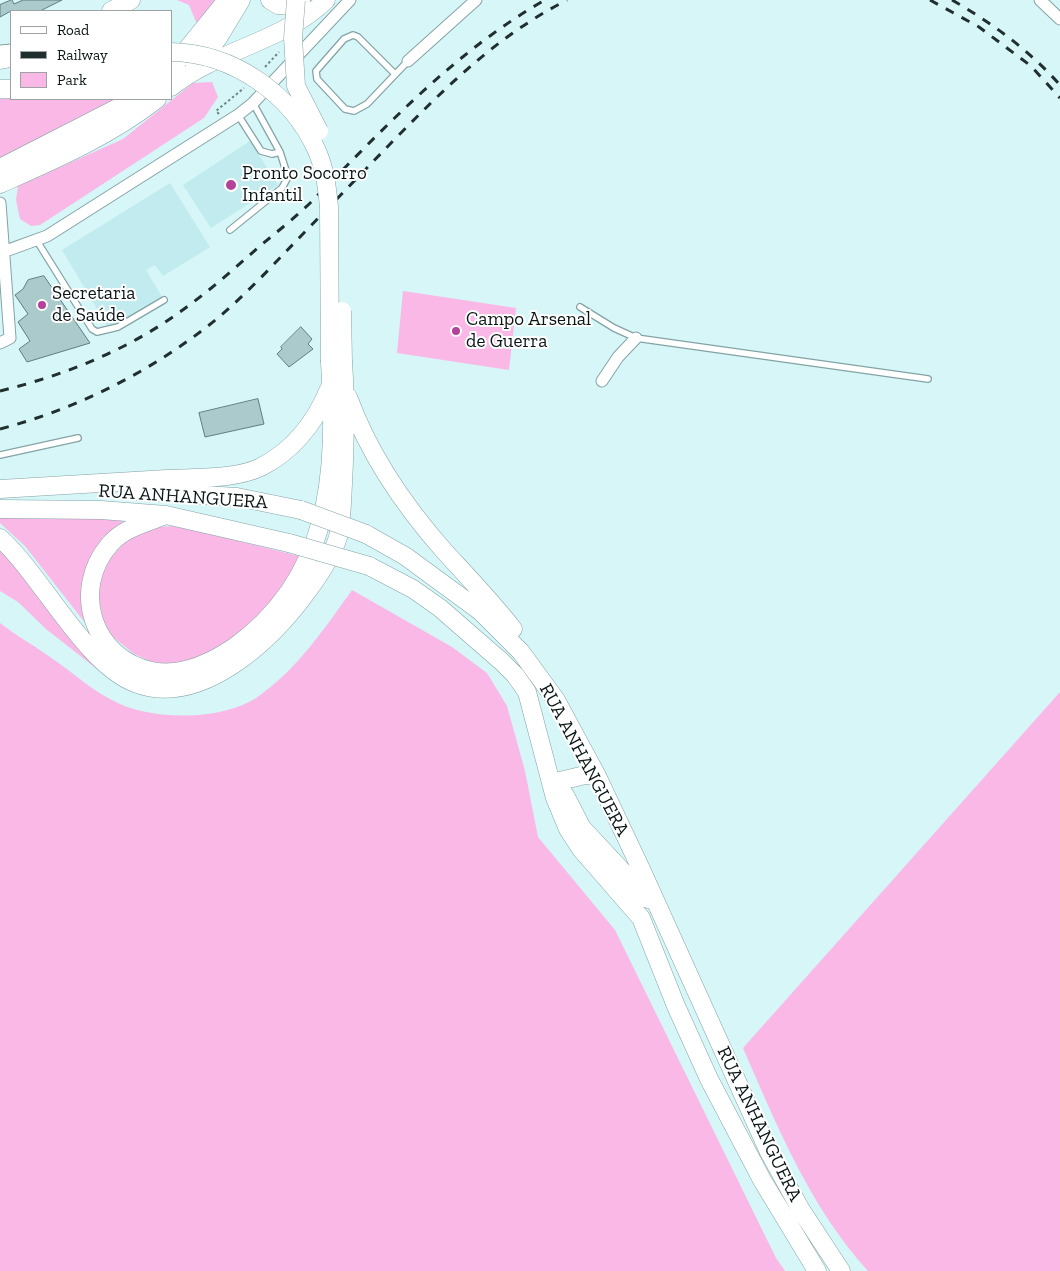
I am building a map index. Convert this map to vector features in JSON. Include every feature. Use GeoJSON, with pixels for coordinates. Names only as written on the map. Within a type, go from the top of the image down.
{"type":"FeatureCollection","features":[{"type":"Feature","properties":{"kind":"main road"},"geometry":{"type":"LineString","coordinates":[[113,10],[131,0]]}},
{"type":"Feature","properties":{"kind":"main road"},"geometry":{"type":"LineString","coordinates":[[172,68],[227,0]]}},
{"type":"Feature","properties":{"kind":"main road"},"geometry":{"type":"LineString","coordinates":[[172,86],[190,72],[218,38],[241,0]]}},
{"type":"Feature","properties":{"kind":"main road"},"geometry":{"type":"LineString","coordinates":[[270,0],[278,5],[292,6],[301,0]]}},
{"type":"Feature","properties":{"kind":"main road"},"geometry":{"type":"LineString","coordinates":[[296,0],[293,38],[296,86],[310,117],[325,143],[337,182],[337,363]]}},
{"type":"Feature","properties":{"kind":"main road"},"geometry":{"type":"LineString","coordinates":[[190,72],[293,24],[317,9],[326,0]]}},
{"type":"Feature","properties":{"kind":"main road"},"geometry":{"type":"LineString","coordinates":[[172,43],[216,51],[258,68],[275,81],[310,117]]}},
{"type":"Feature","properties":{"kind":"main road"},"geometry":{"type":"LineString","coordinates":[[0,538],[25,564],[90,648],[106,665],[122,677],[147,686],[169,688],[192,685],[214,677],[258,647],[283,624],[327,563],[338,537],[342,506],[329,207],[327,181],[317,150],[303,125],[262,82],[239,68],[209,58],[172,52]]}},
{"type":"Feature","properties":{"kind":"main road"},"geometry":{"type":"LineString","coordinates":[[0,168],[133,100]]}},
{"type":"Feature","properties":{"kind":"main road"},"geometry":{"type":"LineString","coordinates":[[0,184],[61,157],[99,137],[155,100]]}},
{"type":"Feature","properties":{"kind":"main road"},"geometry":{"type":"LineString","coordinates":[[0,489],[192,478],[235,474],[259,468],[295,443],[309,427],[338,384]]}},
{"type":"Feature","properties":{"kind":"main road"},"geometry":{"type":"LineString","coordinates":[[166,515],[128,530],[109,545],[91,577],[90,601],[94,621],[115,654],[140,668],[164,673],[195,668],[237,645],[268,619],[302,572],[319,531],[327,503],[332,430],[338,384]]}},
{"type":"Feature","properties":{"kind":"main road"},"geometry":{"type":"LineString","coordinates":[[338,384],[392,484],[438,543],[512,628],[524,644],[556,700]]}},
{"type":"Feature","properties":{"kind":"main road","name":"RUA ANHANGUERA"},"geometry":{"type":"LineString","coordinates":[[0,489],[181,492],[237,497],[301,510],[366,534],[405,556],[459,593],[499,628],[539,676],[556,700],[597,776],[769,1152],[801,1210],[841,1271]]}},
{"type":"Feature","properties":{"kind":"main road","name":"RUA ANHANGUERA"},"geometry":{"type":"LineString","coordinates":[[0,509],[101,510],[166,515],[289,544],[369,566],[413,589],[440,608],[516,675],[527,692],[574,839],[642,918],[676,1006],[710,1079],[762,1180],[817,1271]]}},
{"type":"Feature","properties":{"kind":"main road"},"geometry":{"type":"LineString","coordinates":[[539,676],[537,692],[558,790],[568,803],[582,828],[643,891],[670,936]]}},
{"type":"Feature","properties":{"kind":"main road"},"geometry":{"type":"LineString","coordinates":[[558,790],[585,776],[597,776]]}},
{"type":"Feature","properties":{"kind":"street"},"geometry":{"type":"LineString","coordinates":[[1,253],[37,241],[238,115],[253,103],[350,0]]}},
{"type":"Feature","properties":{"kind":"street"},"geometry":{"type":"LineString","coordinates":[[408,61],[476,0]]}},
{"type":"Feature","properties":{"kind":"street"},"geometry":{"type":"LineString","coordinates":[[1040,0],[1060,18]]}},
{"type":"Feature","properties":{"kind":"street"},"geometry":{"type":"LineString","coordinates":[[1056,0],[1060,18]]}},
{"type":"Feature","properties":{"kind":"street"},"geometry":{"type":"LineString","coordinates":[[0,203],[1,253],[10,338],[0,343]]}},
{"type":"Feature","properties":{"kind":"street"},"geometry":{"type":"LineString","coordinates":[[602,381],[618,357],[636,338]]}},
{"type":"Feature","properties":{"kind":"lane"},"geometry":{"type":"LineString","coordinates":[[395,74],[358,36],[353,35],[344,39],[316,71],[317,79],[349,111],[358,110],[367,104],[408,61]]}},
{"type":"Feature","properties":{"kind":"lane"},"geometry":{"type":"LineString","coordinates":[[230,230],[286,184],[288,177],[280,152],[253,103]]}},
{"type":"Feature","properties":{"kind":"lane"},"geometry":{"type":"LineString","coordinates":[[238,115],[261,151],[272,154],[280,152]]}},
{"type":"Feature","properties":{"kind":"lane"},"geometry":{"type":"LineString","coordinates":[[37,241],[92,329],[97,332],[118,327],[164,300]]}},
{"type":"Feature","properties":{"kind":"lane"},"geometry":{"type":"LineString","coordinates":[[580,307],[614,328],[636,338],[928,379]]}},
{"type":"Feature","properties":{"kind":"lane"},"geometry":{"type":"LineString","coordinates":[[0,454],[78,438]]}},
{"type":"Feature","properties":{"kind":"shaded area","name":"Pronto Socorro Infantil"},"geometry":{"type":"Polygon","coordinates":[[[250,141],[278,185],[211,228],[183,185],[250,141]]]}},
{"type":"Feature","properties":{"kind":"shaded area"},"geometry":{"type":"Polygon","coordinates":[[[170,183],[210,247],[163,276],[155,265],[146,270],[162,297],[109,329],[62,250],[170,183]]]}},
{"type":"Feature","properties":{"kind":"green space"},"geometry":{"type":"Polygon","coordinates":[[[177,0],[220,0],[199,29],[189,5],[177,0]]]}},
{"type":"Feature","properties":{"kind":"green space"},"geometry":{"type":"Polygon","coordinates":[[[212,82],[218,97],[204,118],[40,225],[31,226],[20,219],[16,200],[18,186],[123,139],[193,83],[212,82]]]}},
{"type":"Feature","properties":{"kind":"green space"},"geometry":{"type":"Polygon","coordinates":[[[10,98],[10,100],[123,100],[0,161],[0,99],[10,98]]]}},
{"type":"Feature","properties":{"kind":"green space","name":"Campo Arsenal de Guerra"},"geometry":{"type":"Polygon","coordinates":[[[403,291],[516,308],[509,370],[397,353],[403,291]]]}},
{"type":"Feature","properties":{"kind":"green space"},"geometry":{"type":"Polygon","coordinates":[[[0,516],[121,516],[125,520],[103,537],[97,548],[97,638],[25,546],[0,523],[0,516]]]}},
{"type":"Feature","properties":{"kind":"green space"},"geometry":{"type":"Polygon","coordinates":[[[178,526],[303,557],[298,572],[247,632],[185,665],[155,663],[134,654],[112,636],[103,620],[99,600],[99,582],[110,558],[127,540],[151,527],[178,526]]]}},
{"type":"Feature","properties":{"kind":"green space"},"geometry":{"type":"Polygon","coordinates":[[[0,545],[102,673],[46,629],[18,602],[0,591],[0,545]]]}},
{"type":"Feature","properties":{"kind":"green space"},"geometry":{"type":"Polygon","coordinates":[[[352,590],[452,647],[487,673],[507,706],[525,771],[538,837],[615,930],[776,1258],[785,1271],[0,1271],[0,623],[91,687],[120,704],[135,710],[153,713],[172,715],[210,714],[245,704],[273,685],[321,633],[352,590]]]}},
{"type":"Feature","properties":{"kind":"green space"},"geometry":{"type":"Polygon","coordinates":[[[1060,692],[1060,1271],[868,1271],[829,1220],[796,1165],[743,1048],[1060,692]]]}},
{"type":"Feature","properties":{"kind":"building"},"geometry":{"type":"Polygon","coordinates":[[[12,0],[14,4],[23,0],[62,0],[42,10],[10,10],[0,17],[0,5],[12,0]]]}},
{"type":"Feature","properties":{"kind":"building"},"geometry":{"type":"Polygon","coordinates":[[[44,276],[90,343],[27,362],[19,349],[30,341],[18,322],[28,314],[15,295],[23,289],[28,280],[44,276]]]}},
{"type":"Feature","properties":{"kind":"building"},"geometry":{"type":"Polygon","coordinates":[[[301,327],[312,339],[308,344],[313,349],[289,367],[277,354],[282,349],[281,347],[301,327]]]}},
{"type":"Feature","properties":{"kind":"building"},"geometry":{"type":"Polygon","coordinates":[[[258,399],[264,424],[205,437],[199,413],[258,399]]]}},
{"type":"Feature","properties":{"kind":"railway"},"geometry":{"type":"LineString","coordinates":[[0,391],[49,377],[98,358],[145,335],[188,306],[304,209],[397,116],[453,65],[513,20],[545,0]]}},
{"type":"Feature","properties":{"kind":"railway"},"geometry":{"type":"LineString","coordinates":[[0,429],[56,411],[109,388],[160,360],[208,326],[256,283],[392,142],[453,82],[495,46],[542,14],[567,0]]}},
{"type":"Feature","properties":{"kind":"railway"},"geometry":{"type":"LineString","coordinates":[[930,0],[979,27],[1031,66],[1060,98]]}},
{"type":"Feature","properties":{"kind":"railway"},"geometry":{"type":"LineString","coordinates":[[952,0],[981,18],[1023,49],[1060,85]]}},
{"type":"Feature","properties":{"kind":"place","name":"Pronto Socorro Infantil"},"geometry":{"type":"Point","coordinates":[231,185]}},
{"type":"Feature","properties":{"kind":"place","name":"Secretaria de Saúde"},"geometry":{"type":"Point","coordinates":[42,305]}},
{"type":"Feature","properties":{"kind":"place","name":"Campo Arsenal de Guerra"},"geometry":{"type":"Point","coordinates":[456,331]}}]}
